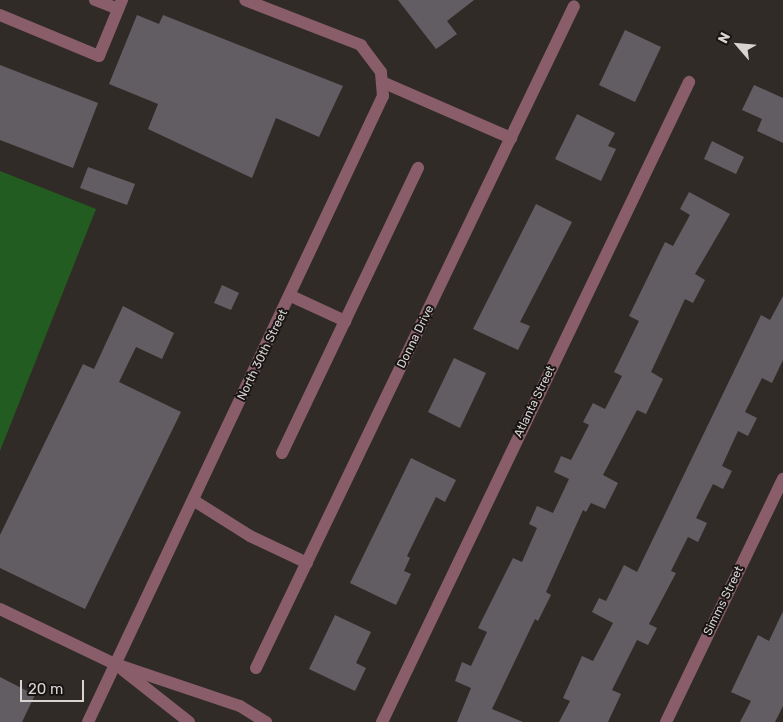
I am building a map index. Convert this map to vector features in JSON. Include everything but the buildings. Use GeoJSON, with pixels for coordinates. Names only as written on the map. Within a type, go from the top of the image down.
{"type":"FeatureCollection","features":[{"type":"Feature","properties":{"kind":"street"},"geometry":{"type":"LineString","coordinates":[[0,15],[99,56],[120,5],[95,0]]}},
{"type":"Feature","properties":{"kind":"street"},"geometry":{"type":"LineString","coordinates":[[245,0],[361,45],[381,72],[382,82],[511,138]]}},
{"type":"Feature","properties":{"kind":"street","name":"Donna Drive"},"geometry":{"type":"LineString","coordinates":[[256,668],[574,6]]}},
{"type":"Feature","properties":{"kind":"street","name":"North 30th Street"},"geometry":{"type":"LineString","coordinates":[[88,722],[368,135],[383,96],[382,82]]}},
{"type":"Feature","properties":{"kind":"street","name":"Atlanta Street"},"geometry":{"type":"LineString","coordinates":[[382,722],[689,82]]}},
{"type":"Feature","properties":{"kind":"street"},"geometry":{"type":"LineString","coordinates":[[282,453],[418,168]]}},
{"type":"Feature","properties":{"kind":"street"},"geometry":{"type":"LineString","coordinates":[[291,296],[345,321]]}},
{"type":"Feature","properties":{"kind":"street","name":"Simms Street"},"geometry":{"type":"LineString","coordinates":[[666,722],[783,479]]}},
{"type":"Feature","properties":{"kind":"street"},"geometry":{"type":"LineString","coordinates":[[194,500],[250,536],[307,563]]}},
{"type":"Feature","properties":{"kind":"street"},"geometry":{"type":"LineString","coordinates":[[0,609],[115,664],[240,706],[266,722]]}},
{"type":"Feature","properties":{"kind":"street"},"geometry":{"type":"LineString","coordinates":[[115,664],[189,722]]}},
{"type":"Feature","properties":{"kind":"green space"},"geometry":{"type":"Polygon","coordinates":[[[0,171],[96,209],[0,451],[0,171]]]}}]}
